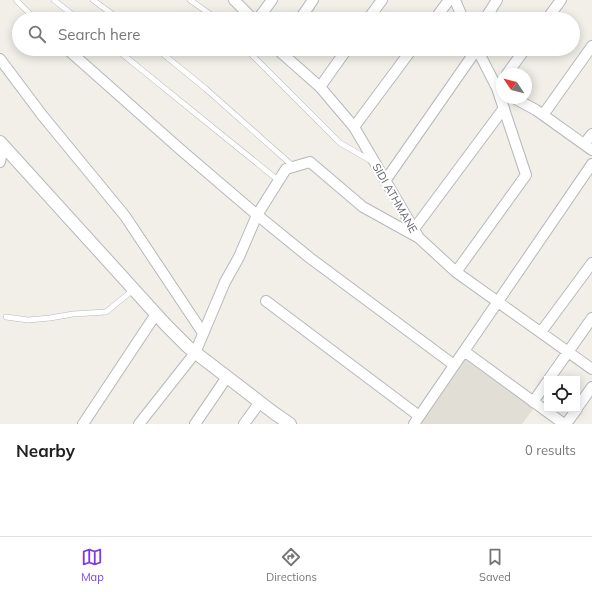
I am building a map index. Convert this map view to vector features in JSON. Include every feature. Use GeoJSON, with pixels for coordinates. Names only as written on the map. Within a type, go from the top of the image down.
{"type":"FeatureCollection","features":[{"type":"Feature","properties":{"kind":"street"},"geometry":{"type":"LineString","coordinates":[[234,0],[246,12]]}},
{"type":"Feature","properties":{"kind":"street"},"geometry":{"type":"LineString","coordinates":[[263,12],[272,0]]}},
{"type":"Feature","properties":{"kind":"street"},"geometry":{"type":"LineString","coordinates":[[305,12],[313,0]]}},
{"type":"Feature","properties":{"kind":"street"},"geometry":{"type":"LineString","coordinates":[[373,12],[382,0]]}},
{"type":"Feature","properties":{"kind":"street"},"geometry":{"type":"LineString","coordinates":[[440,12],[449,0]]}},
{"type":"Feature","properties":{"kind":"street"},"geometry":{"type":"LineString","coordinates":[[455,0],[460,12]]}},
{"type":"Feature","properties":{"kind":"street"},"geometry":{"type":"LineString","coordinates":[[489,12],[497,0]]}},
{"type":"Feature","properties":{"kind":"street"},"geometry":{"type":"LineString","coordinates":[[552,12],[561,0]]}},
{"type":"Feature","properties":{"kind":"street"},"geometry":{"type":"LineString","coordinates":[[543,115],[592,46]]}},
{"type":"Feature","properties":{"kind":"street"},"geometry":{"type":"LineString","coordinates":[[75,56],[257,215],[310,258],[454,365]]}},
{"type":"Feature","properties":{"kind":"street","name":"SIDI ATHMANE"},"geometry":{"type":"LineString","coordinates":[[286,56],[320,87],[354,127],[419,238],[456,272],[592,369]]}},
{"type":"Feature","properties":{"kind":"street"},"geometry":{"type":"LineString","coordinates":[[320,87],[342,56]]}},
{"type":"Feature","properties":{"kind":"street"},"geometry":{"type":"LineString","coordinates":[[354,127],[407,56]]}},
{"type":"Feature","properties":{"kind":"street"},"geometry":{"type":"LineString","coordinates":[[386,181],[472,56]]}},
{"type":"Feature","properties":{"kind":"street"},"geometry":{"type":"LineString","coordinates":[[481,56],[496,80]]}},
{"type":"Feature","properties":{"kind":"street"},"geometry":{"type":"LineString","coordinates":[[511,68],[520,56]]}},
{"type":"Feature","properties":{"kind":"street"},"geometry":{"type":"LineString","coordinates":[[0,59],[42,115],[125,216],[203,334]]}},
{"type":"Feature","properties":{"kind":"street"},"geometry":{"type":"LineString","coordinates":[[456,272],[526,175],[503,104]]}},
{"type":"Feature","properties":{"kind":"street"},"geometry":{"type":"LineString","coordinates":[[525,104],[536,110],[588,147],[592,134]]}},
{"type":"Feature","properties":{"kind":"street"},"geometry":{"type":"LineString","coordinates":[[414,229],[504,108]]}},
{"type":"Feature","properties":{"kind":"street"},"geometry":{"type":"LineString","coordinates":[[0,162],[2,143]]}},
{"type":"Feature","properties":{"kind":"street"},"geometry":{"type":"LineString","coordinates":[[2,143],[188,348],[290,424]]}},
{"type":"Feature","properties":{"kind":"street"},"geometry":{"type":"LineString","coordinates":[[139,424],[194,353],[225,282],[239,257],[257,215],[286,169],[310,162],[363,207],[419,238]]}},
{"type":"Feature","properties":{"kind":"street"},"geometry":{"type":"LineString","coordinates":[[266,301],[416,420],[592,164]]}},
{"type":"Feature","properties":{"kind":"street"},"geometry":{"type":"LineString","coordinates":[[541,332],[592,263]]}},
{"type":"Feature","properties":{"kind":"street"},"geometry":{"type":"LineString","coordinates":[[83,424],[156,314]]}},
{"type":"Feature","properties":{"kind":"street"},"geometry":{"type":"LineString","coordinates":[[551,376],[592,318]]}},
{"type":"Feature","properties":{"kind":"street"},"geometry":{"type":"LineString","coordinates":[[464,351],[565,424],[575,412]]}},
{"type":"Feature","properties":{"kind":"street"},"geometry":{"type":"LineString","coordinates":[[194,424],[227,377]]}},
{"type":"Feature","properties":{"kind":"street"},"geometry":{"type":"LineString","coordinates":[[533,402],[544,386]]}},
{"type":"Feature","properties":{"kind":"street"},"geometry":{"type":"LineString","coordinates":[[580,405],[592,388]]}},
{"type":"Feature","properties":{"kind":"street"},"geometry":{"type":"LineString","coordinates":[[244,424],[260,402]]}},
{"type":"Feature","properties":{"kind":"lane"},"geometry":{"type":"LineString","coordinates":[[16,0],[28,12]]}},
{"type":"Feature","properties":{"kind":"lane"},"geometry":{"type":"LineString","coordinates":[[54,0],[69,12]]}},
{"type":"Feature","properties":{"kind":"lane"},"geometry":{"type":"LineString","coordinates":[[93,0],[109,12]]}},
{"type":"Feature","properties":{"kind":"lane"},"geometry":{"type":"LineString","coordinates":[[190,0],[206,12]]}},
{"type":"Feature","properties":{"kind":"lane"},"geometry":{"type":"LineString","coordinates":[[125,56],[279,181]]}},
{"type":"Feature","properties":{"kind":"lane"},"geometry":{"type":"LineString","coordinates":[[166,56],[206,89],[294,167]]}},
{"type":"Feature","properties":{"kind":"lane"},"geometry":{"type":"LineString","coordinates":[[253,56],[340,143],[375,163]]}},
{"type":"Feature","properties":{"kind":"lane"},"geometry":{"type":"LineString","coordinates":[[6,317],[28,320],[73,314],[106,312],[134,289]]}},
{"type":"Feature","properties":{"kind":"shaded area"},"geometry":{"type":"Polygon","coordinates":[[[465,359],[534,408],[522,424],[419,424],[465,359]]]}}]}
